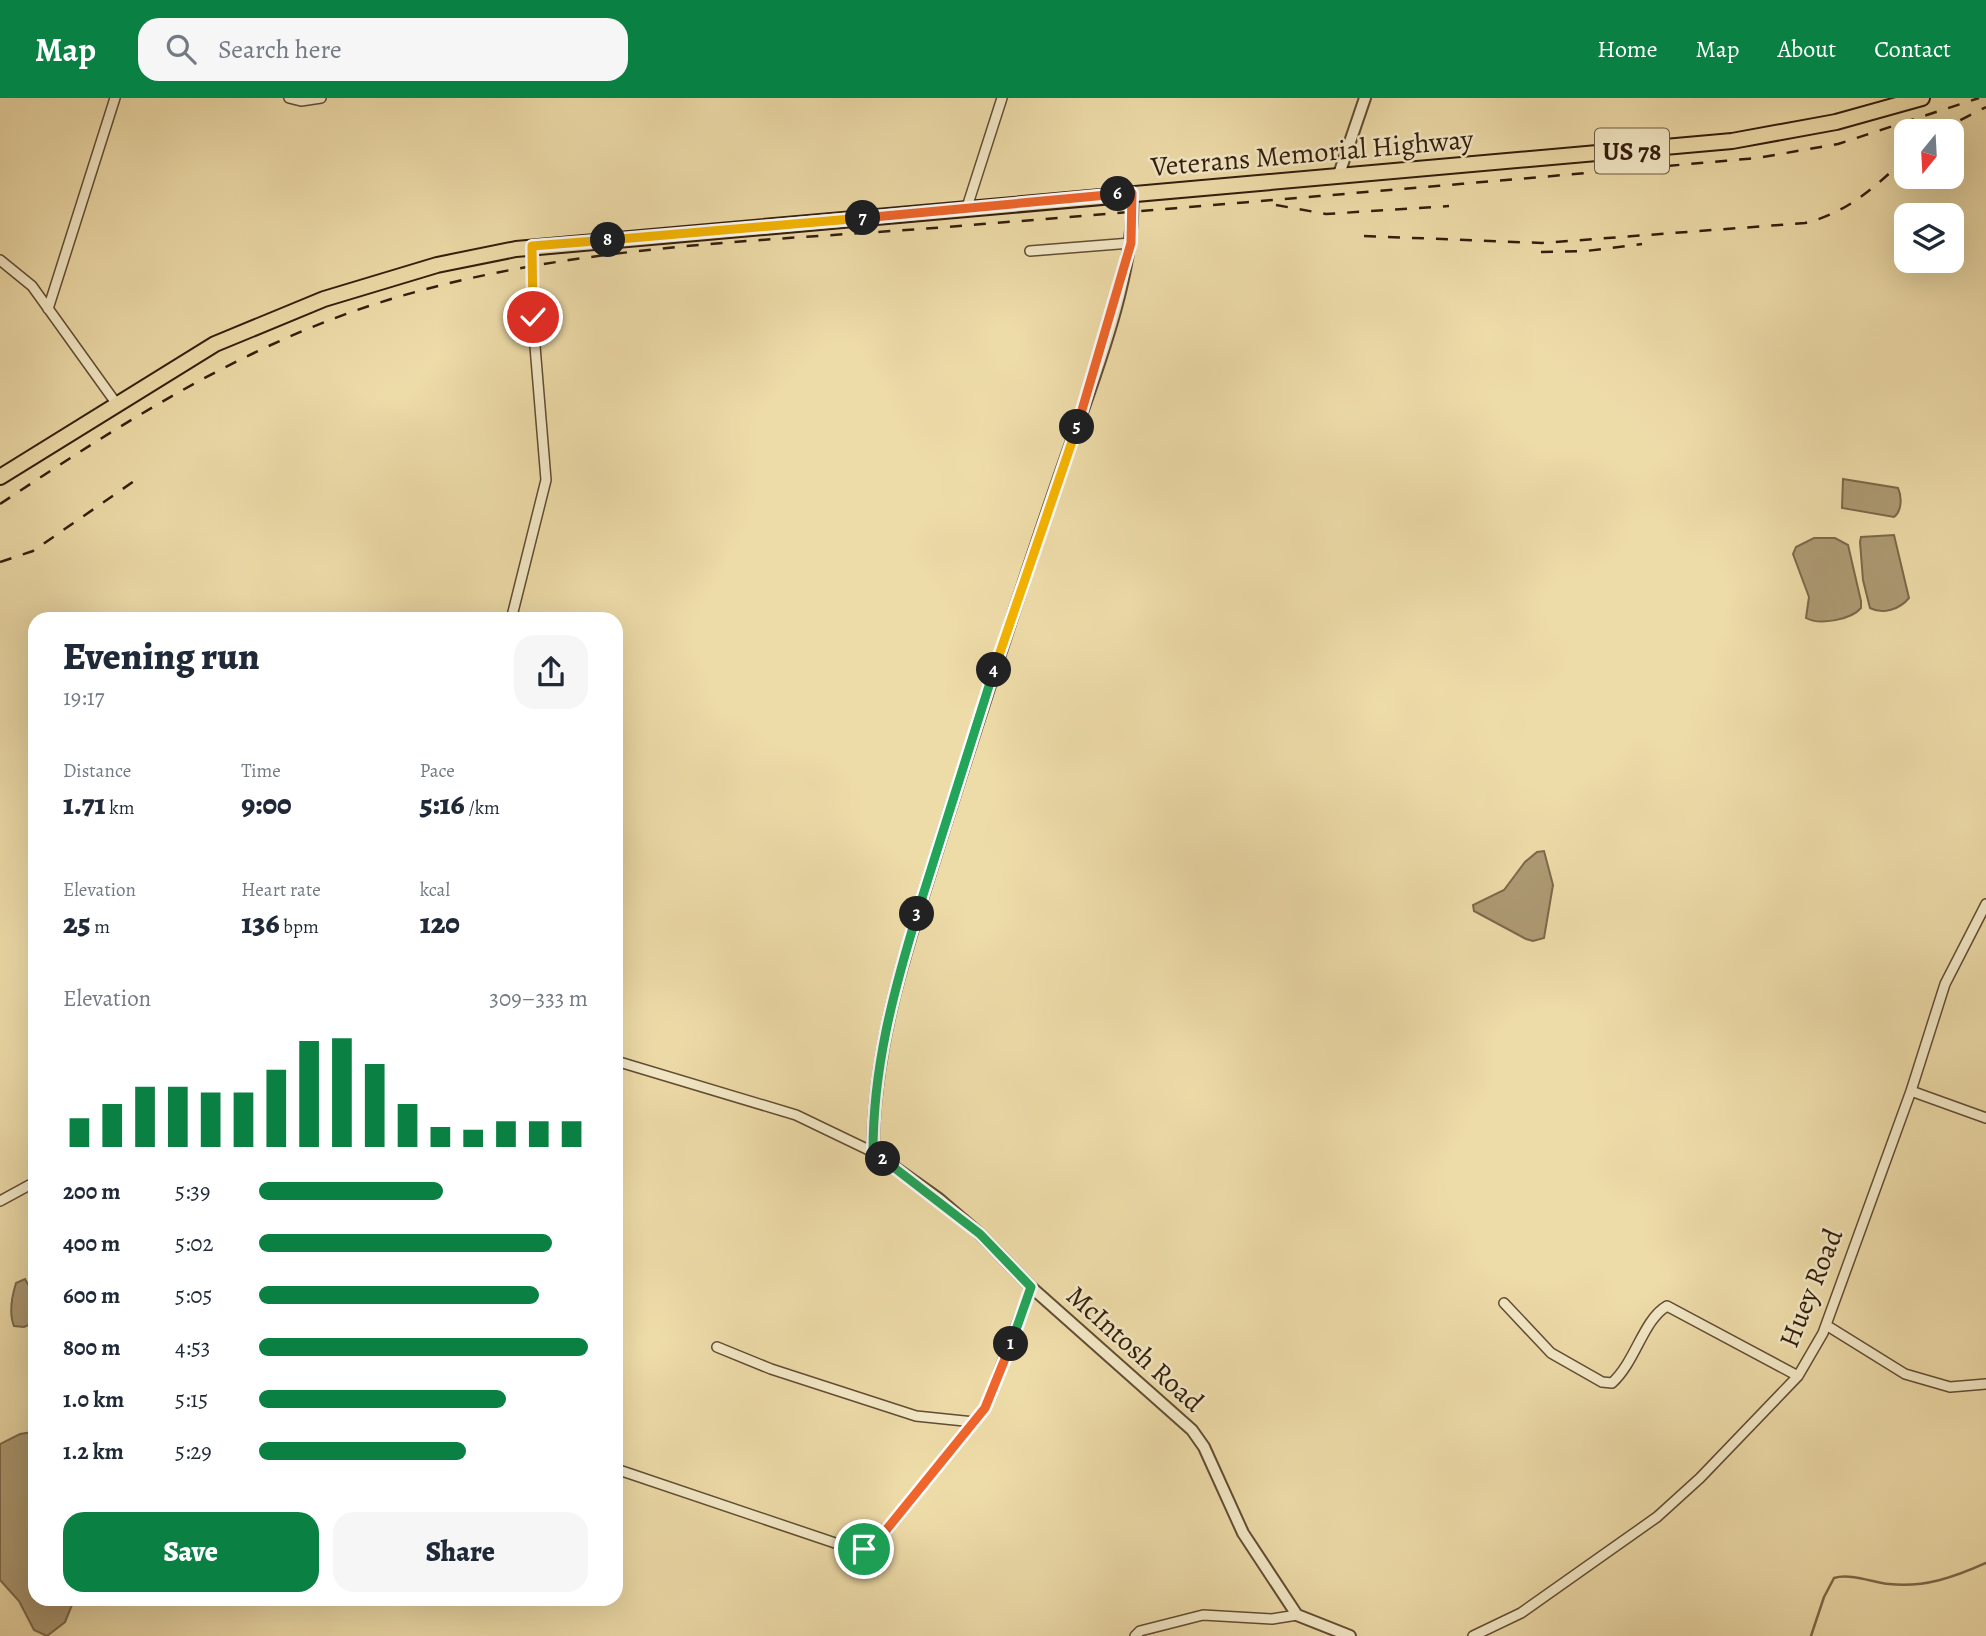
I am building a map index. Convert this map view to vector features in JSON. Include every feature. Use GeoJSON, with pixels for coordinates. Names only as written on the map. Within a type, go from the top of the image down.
{"type":"FeatureCollection","features":[{"type":"Feature","properties":{"kind":"main road","name":"Veterans Memorial Highway"},"geometry":{"type":"LineString","coordinates":[[0,477],[215,344],[324,299],[438,265],[532,246],[774,227],[967,207],[1743,140],[1836,122],[1922,98]]}},
{"type":"Feature","properties":{"kind":"street"},"geometry":{"type":"LineString","coordinates":[[48,309],[115,98]]}},
{"type":"Feature","properties":{"kind":"street"},"geometry":{"type":"LineString","coordinates":[[289,98],[300,101],[321,98]]}},
{"type":"Feature","properties":{"kind":"street"},"geometry":{"type":"LineString","coordinates":[[967,207],[1002,98]]}},
{"type":"Feature","properties":{"kind":"street"},"geometry":{"type":"LineString","coordinates":[[1338,177],[1365,98]]}},
{"type":"Feature","properties":{"kind":"street"},"geometry":{"type":"LineString","coordinates":[[623,1063],[796,1115],[873,1152],[873,1112],[880,1049],[897,980],[1006,632],[1093,379],[1131,243],[1132,193]]}},
{"type":"Feature","properties":{"kind":"street"},"geometry":{"type":"LineString","coordinates":[[1030,251],[1131,243]]}},
{"type":"Feature","properties":{"kind":"street"},"geometry":{"type":"LineString","coordinates":[[513,612],[546,481],[533,322],[532,246]]}},
{"type":"Feature","properties":{"kind":"street"},"geometry":{"type":"LineString","coordinates":[[0,260],[32,286],[116,403]]}},
{"type":"Feature","properties":{"kind":"street","name":"Huey Road"},"geometry":{"type":"LineString","coordinates":[[1473,1636],[1521,1613],[1657,1517],[1728,1450],[1798,1376],[1826,1325],[1912,1091],[1945,984],[1986,904]]}},
{"type":"Feature","properties":{"kind":"street"},"geometry":{"type":"LineString","coordinates":[[1912,1091],[1986,1118]]}},
{"type":"Feature","properties":{"kind":"street","name":"McIntosh Road"},"geometry":{"type":"LineString","coordinates":[[873,1152],[960,1217],[1031,1287],[1192,1430],[1204,1447],[1243,1533],[1297,1615]]}},
{"type":"Feature","properties":{"kind":"street"},"geometry":{"type":"LineString","coordinates":[[0,1201],[28,1186]]}},
{"type":"Feature","properties":{"kind":"street"},"geometry":{"type":"LineString","coordinates":[[623,1471],[847,1548],[864,1549],[878,1540],[975,1422],[996,1384],[1031,1287]]}},
{"type":"Feature","properties":{"kind":"street"},"geometry":{"type":"LineString","coordinates":[[1504,1303],[1551,1353],[1602,1382],[1612,1383],[1627,1369],[1655,1313],[1668,1306],[1798,1376]]}},
{"type":"Feature","properties":{"kind":"street"},"geometry":{"type":"LineString","coordinates":[[1826,1325],[1905,1374],[1950,1387],[1986,1384]]}},
{"type":"Feature","properties":{"kind":"street"},"geometry":{"type":"LineString","coordinates":[[718,1347],[771,1368],[916,1416],[975,1422]]}},
{"type":"Feature","properties":{"kind":"street"},"geometry":{"type":"LineString","coordinates":[[1135,1636],[1140,1632],[1203,1615],[1272,1619],[1297,1615],[1350,1636]]}},
{"type":"Feature","properties":{"kind":"shaded area"},"geometry":{"type":"Polygon","coordinates":[[[1843,479],[1898,488],[1899,511],[1894,517],[1842,508],[1843,479]]]}},
{"type":"Feature","properties":{"kind":"shaded area"},"geometry":{"type":"Polygon","coordinates":[[[1894,535],[1909,598],[1891,610],[1875,610],[1870,608],[1863,580],[1861,537],[1894,535]]]}},
{"type":"Feature","properties":{"kind":"shaded area"},"geometry":{"type":"Polygon","coordinates":[[[1814,538],[1835,538],[1848,545],[1861,601],[1861,608],[1857,612],[1827,621],[1806,618],[1809,597],[1793,554],[1796,547],[1814,538]]]}},
{"type":"Feature","properties":{"kind":"shaded area"},"geometry":{"type":"Polygon","coordinates":[[[1544,851],[1553,885],[1544,938],[1533,941],[1526,939],[1474,911],[1473,905],[1504,890],[1525,862],[1537,852],[1544,851]]]}},
{"type":"Feature","properties":{"kind":"shaded area"},"geometry":{"type":"Polygon","coordinates":[[[25,1279],[28,1284],[28,1325],[24,1327],[14,1326],[12,1321],[12,1299],[16,1283],[25,1279]]]}},
{"type":"Feature","properties":{"kind":"shaded area"},"geometry":{"type":"Polygon","coordinates":[[[28,1433],[28,1606],[72,1606],[65,1622],[47,1636],[34,1630],[19,1601],[0,1580],[0,1444],[28,1433]]]}},
{"type":"Feature","properties":{"kind":"waterway"},"geometry":{"type":"LineString","coordinates":[[1811,1636],[1824,1597],[1834,1578],[1861,1578],[1902,1585],[1927,1583],[1986,1563]]}},
{"type":"Feature","properties":{"kind":"railway"},"geometry":{"type":"LineString","coordinates":[[0,504],[133,419],[271,345],[369,306],[510,270],[655,249],[1048,219],[1757,158],[1838,144],[1979,98]]}},
{"type":"Feature","properties":{"kind":"railway"},"geometry":{"type":"LineString","coordinates":[[1962,119],[1986,107]]}},
{"type":"Feature","properties":{"kind":"railway"},"geometry":{"type":"LineString","coordinates":[[1364,236],[1542,243],[1805,223],[1847,206],[1894,169]]}},
{"type":"Feature","properties":{"kind":"railway"},"geometry":{"type":"LineString","coordinates":[[1276,205],[1326,214],[1449,206]]}},
{"type":"Feature","properties":{"kind":"railway"},"geometry":{"type":"LineString","coordinates":[[1541,252],[1586,251],[1642,244]]}},
{"type":"Feature","properties":{"kind":"railway"},"geometry":{"type":"LineString","coordinates":[[0,562],[33,551],[140,477]]}},
{"type":"Feature","properties":{"kind":"route"},"geometry":{"type":"LineString","coordinates":[[533,317],[532,246],[788,226],[1132,193],[1131,243],[1123,277],[1093,379],[1006,632],[897,980],[880,1049],[873,1112],[873,1152],[939,1199],[980,1234],[1031,1287],[985,1408],[878,1540],[864,1549]]}}]}
